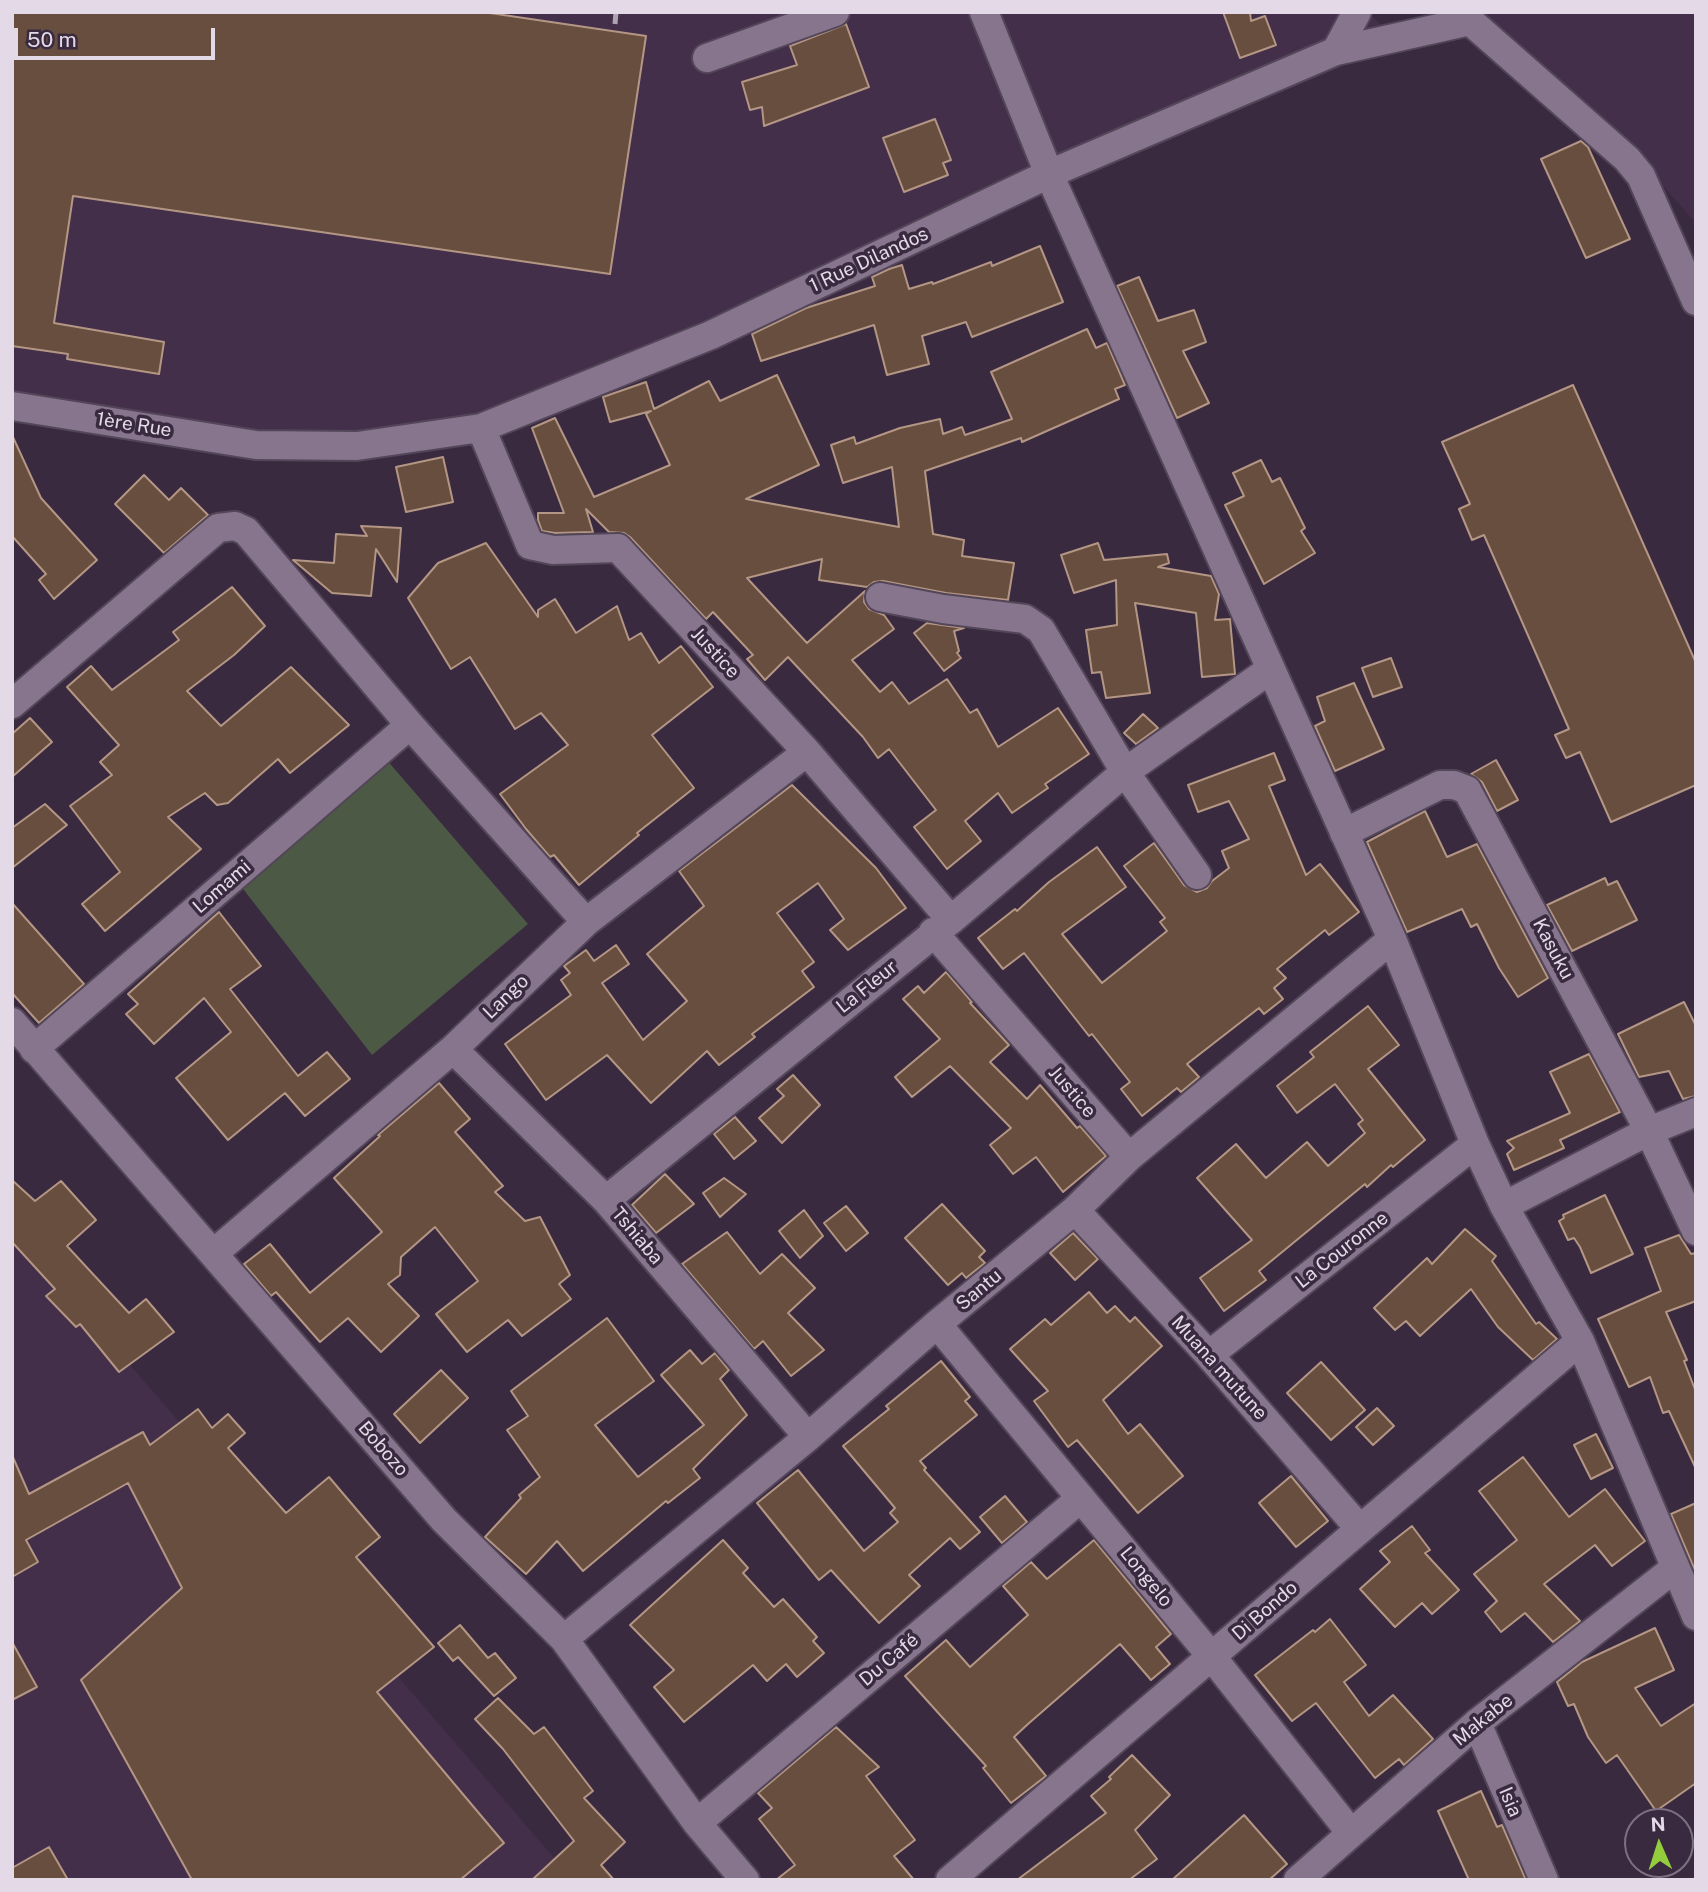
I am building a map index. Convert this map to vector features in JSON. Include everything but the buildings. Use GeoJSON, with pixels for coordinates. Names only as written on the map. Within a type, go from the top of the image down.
{"type":"FeatureCollection","features":[{"type":"Feature","properties":{"kind":"street"},"geometry":{"type":"LineString","coordinates":[[707,58],[835,12]]}},
{"type":"Feature","properties":{"kind":"street"},"geometry":{"type":"LineString","coordinates":[[984,12],[1049,174],[1392,939],[1475,1144],[1504,1206],[1580,1341],[1696,1616]]}},
{"type":"Feature","properties":{"kind":"street"},"geometry":{"type":"LineString","coordinates":[[1336,51],[1357,12]]}},
{"type":"Feature","properties":{"kind":"street"},"geometry":{"type":"LineString","coordinates":[[1462,17],[1627,159],[1641,176],[1696,301]]}},
{"type":"Feature","properties":{"kind":"street","name":"1 Rue Dilandos"},"geometry":{"type":"LineString","coordinates":[[257,445],[356,446],[481,428],[711,335],[1049,174],[1336,51],[1462,17]]}},
{"type":"Feature","properties":{"kind":"street","name":"1ère Rue"},"geometry":{"type":"LineString","coordinates":[[12,405],[257,445]]}},
{"type":"Feature","properties":{"kind":"street","name":"Justice"},"geometry":{"type":"LineString","coordinates":[[481,428],[530,545],[553,550],[618,548],[807,752],[942,926],[1129,1157]]}},
{"type":"Feature","properties":{"kind":"street"},"geometry":{"type":"LineString","coordinates":[[12,704],[218,527],[235,526],[246,531],[410,725],[586,922]]}},
{"type":"Feature","properties":{"kind":"street"},"geometry":{"type":"LineString","coordinates":[[880,597],[943,609],[1025,619],[1041,630],[1125,772],[1197,875]]}},
{"type":"Feature","properties":{"kind":"street","name":"La Fleur"},"geometry":{"type":"LineString","coordinates":[[606,1200],[942,926],[1125,772],[1271,669]]}},
{"type":"Feature","properties":{"kind":"street","name":"Lomami"},"geometry":{"type":"LineString","coordinates":[[34,1049],[410,725]]}},
{"type":"Feature","properties":{"kind":"street","name":"Lango"},"geometry":{"type":"LineString","coordinates":[[215,1253],[453,1049],[586,922],[807,752]]}},
{"type":"Feature","properties":{"kind":"street","name":"Kasuku"},"geometry":{"type":"LineString","coordinates":[[1344,833],[1440,785],[1454,785],[1467,790],[1649,1131],[1696,1231]]}},
{"type":"Feature","properties":{"kind":"street","name":"Santu"},"geometry":{"type":"LineString","coordinates":[[565,1639],[1075,1210],[1129,1157],[1392,939]]}},
{"type":"Feature","properties":{"kind":"street","name":"Bobozo"},"geometry":{"type":"LineString","coordinates":[[12,1022],[444,1520],[565,1639],[697,1823],[745,1880]]}},
{"type":"Feature","properties":{"kind":"street","name":"Tshiaba"},"geometry":{"type":"LineString","coordinates":[[453,1049],[606,1200],[808,1437]]}},
{"type":"Feature","properties":{"kind":"street"},"geometry":{"type":"LineString","coordinates":[[1504,1206],[1649,1131],[1696,1112]]}},
{"type":"Feature","properties":{"kind":"street","name":"La Couronne"},"geometry":{"type":"LineString","coordinates":[[1209,1355],[1475,1144]]}},
{"type":"Feature","properties":{"kind":"street","name":"Muana mutune"},"geometry":{"type":"LineString","coordinates":[[1075,1210],[1209,1355],[1360,1529]]}},
{"type":"Feature","properties":{"kind":"street","name":"Longelo"},"geometry":{"type":"LineString","coordinates":[[937,1324],[1212,1657],[1351,1833]]}},
{"type":"Feature","properties":{"kind":"street","name":"Di Bondo"},"geometry":{"type":"LineString","coordinates":[[950,1880],[1580,1341]]}},
{"type":"Feature","properties":{"kind":"street","name":"Du Café"},"geometry":{"type":"LineString","coordinates":[[697,1823],[1081,1498]]}},
{"type":"Feature","properties":{"kind":"street","name":"Makabe"},"geometry":{"type":"LineString","coordinates":[[1298,1880],[1477,1723],[1675,1568]]}},
{"type":"Feature","properties":{"kind":"street","name":"Isia"},"geometry":{"type":"LineString","coordinates":[[1477,1723],[1544,1880]]}},
{"type":"Feature","properties":{"kind":"shaded area"},"geometry":{"type":"Polygon","coordinates":[[[12,12],[1367,12],[1395,38],[454,423],[271,443],[12,405],[12,12]]]}},
{"type":"Feature","properties":{"kind":"shaded area"},"geometry":{"type":"Polygon","coordinates":[[[1454,12],[1696,12],[1696,223],[1650,171],[1454,12]]]}},
{"type":"Feature","properties":{"kind":"shaded area"},"geometry":{"type":"Polygon","coordinates":[[[12,1229],[20,1237],[573,1880],[12,1880],[12,1229]]]}},
{"type":"Feature","properties":{"kind":"green space"},"geometry":{"type":"Polygon","coordinates":[[[386,759],[528,924],[372,1055],[240,885],[386,759]]]}},
{"type":"Feature","properties":{"kind":"railway"},"geometry":{"type":"LineString","coordinates":[[615,24],[616,12]]}}]}
